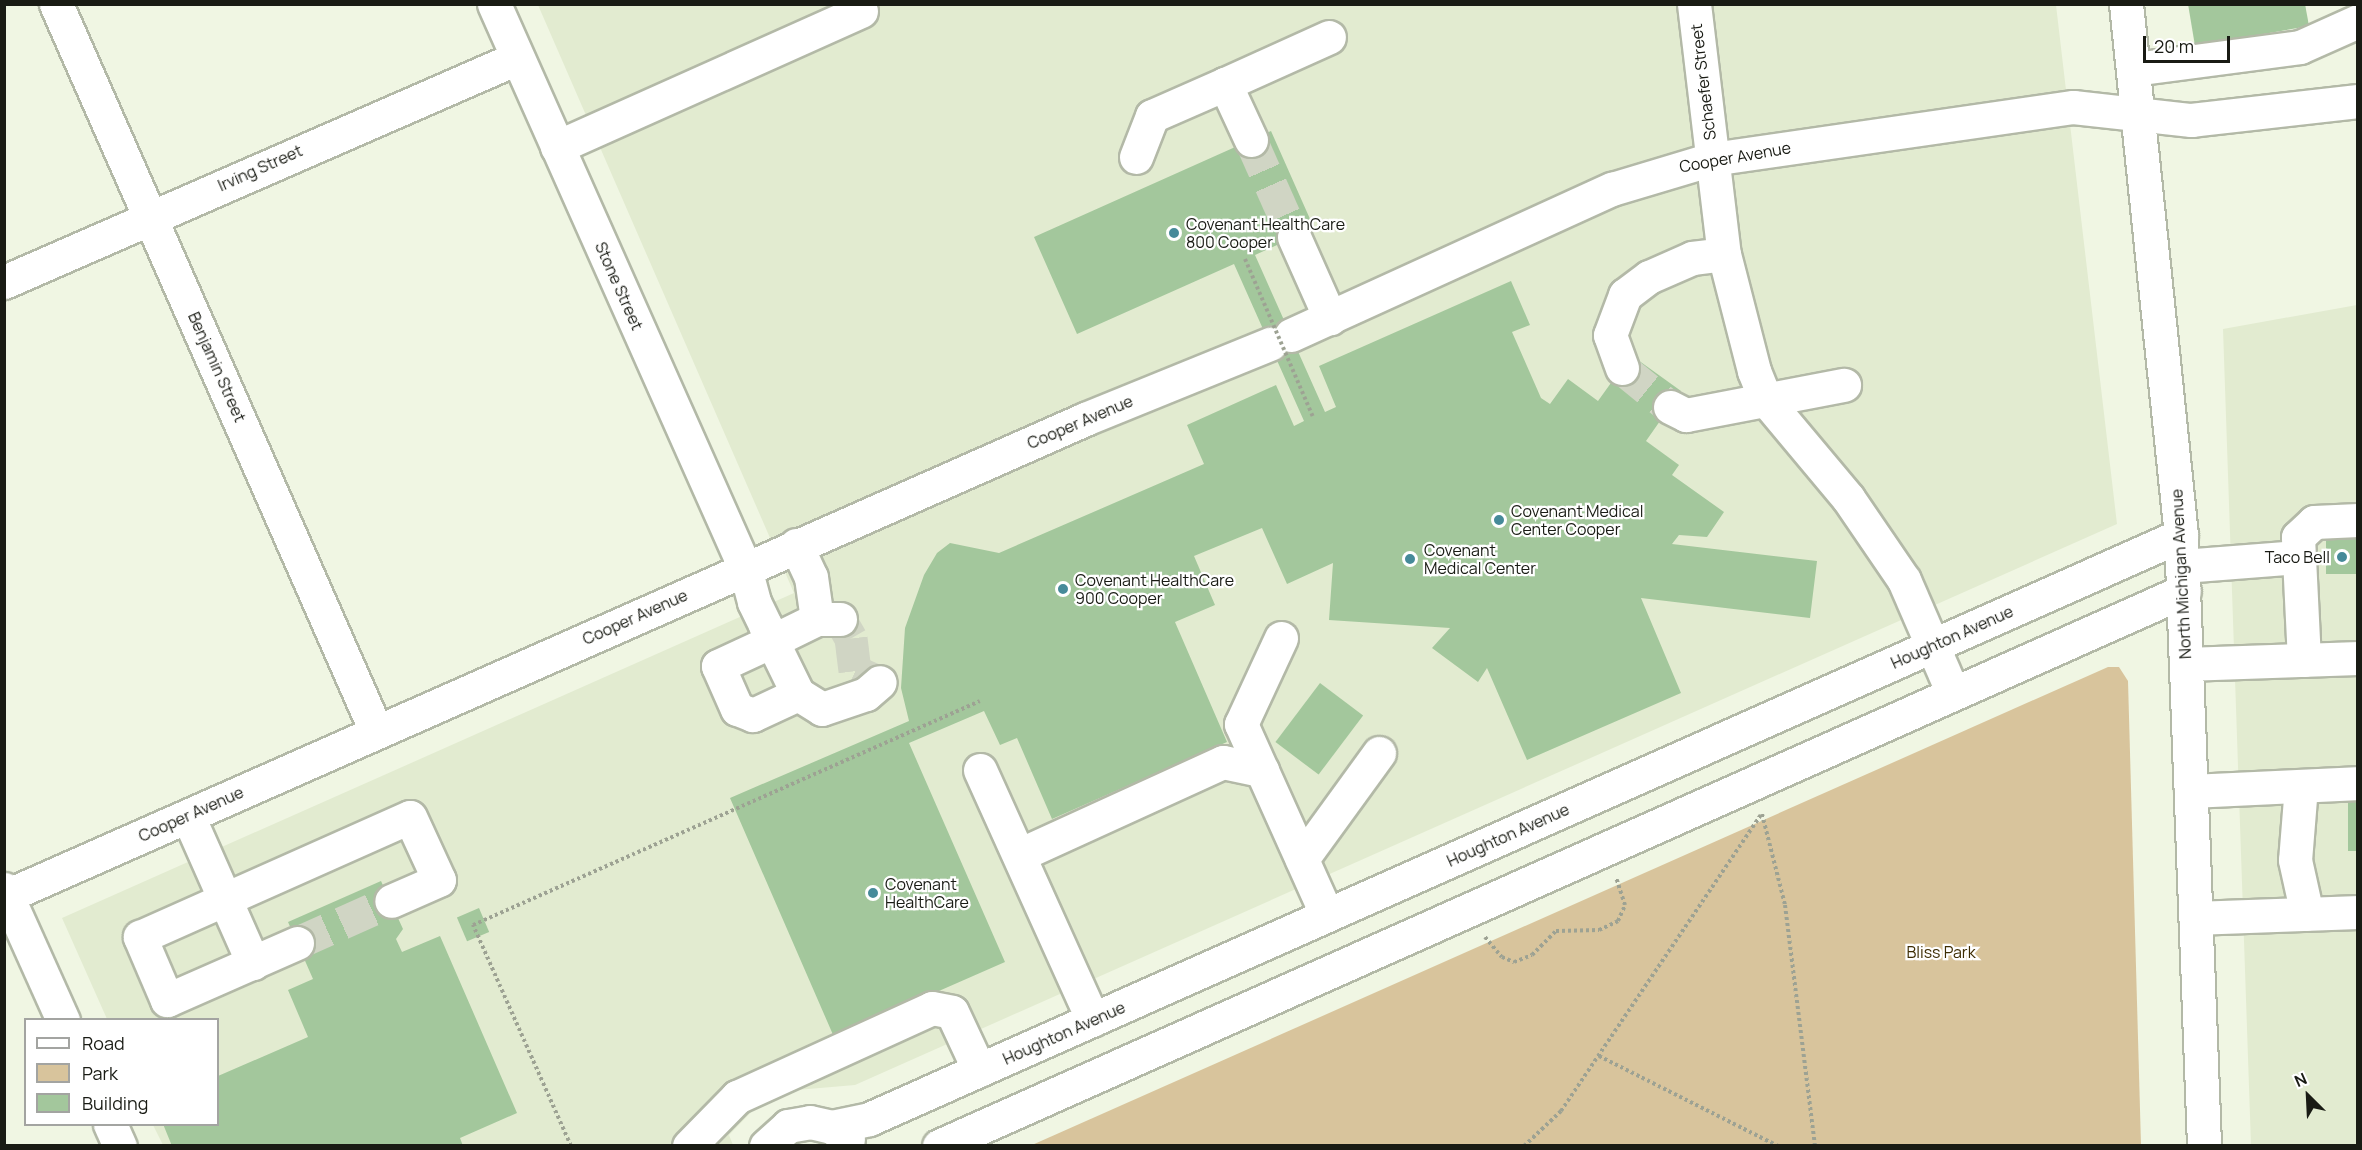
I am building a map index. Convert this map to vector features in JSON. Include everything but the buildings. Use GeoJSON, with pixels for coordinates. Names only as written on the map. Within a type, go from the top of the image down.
{"type":"FeatureCollection","features":[{"type":"Feature","properties":{"kind":"street","name":"Benjamin Street"},"geometry":{"type":"LineString","coordinates":[[56,4],[376,731]]}},
{"type":"Feature","properties":{"kind":"street","name":"Stone Street"},"geometry":{"type":"LineString","coordinates":[[494,4],[745,568],[754,602],[798,694]]}},
{"type":"Feature","properties":{"kind":"street","name":"Schaefer Street"},"geometry":{"type":"LineString","coordinates":[[1694,4],[1724,254],[1742,330],[1766,400],[1885,549],[1933,645],[1953,693]]}},
{"type":"Feature","properties":{"kind":"street","name":"North Michigan Avenue"},"geometry":{"type":"LineString","coordinates":[[2126,4],[2139,112],[2183,564],[2204,1146]]}},
{"type":"Feature","properties":{"kind":"street"},"geometry":{"type":"LineString","coordinates":[[557,147],[861,11]]}},
{"type":"Feature","properties":{"kind":"street"},"geometry":{"type":"LineString","coordinates":[[2134,69],[2300,47],[2351,16]]}},
{"type":"Feature","properties":{"kind":"street"},"geometry":{"type":"LineString","coordinates":[[1136,157],[1152,116],[1329,37]]}},
{"type":"Feature","properties":{"kind":"street","name":"Irving Street"},"geometry":{"type":"LineString","coordinates":[[4,282],[517,58]]}},
{"type":"Feature","properties":{"kind":"street"},"geometry":{"type":"LineString","coordinates":[[1225,84],[1251,140]]}},
{"type":"Feature","properties":{"kind":"street","name":"Cooper Avenue"},"geometry":{"type":"LineString","coordinates":[[6,894],[188,816],[1085,418],[1280,340],[1612,189],[1712,159],[2073,107],[2139,112],[2191,120],[2358,102]]}},
{"type":"Feature","properties":{"kind":"street"},"geometry":{"type":"LineString","coordinates":[[1294,237],[1330,318]]}},
{"type":"Feature","properties":{"kind":"street"},"geometry":{"type":"LineString","coordinates":[[1622,368],[1610,335],[1625,295],[1649,276],[1692,258],[1724,254]]}},
{"type":"Feature","properties":{"kind":"street"},"geometry":{"type":"LineString","coordinates":[[1671,407],[1686,415],[1844,385]]}},
{"type":"Feature","properties":{"kind":"street"},"geometry":{"type":"LineString","coordinates":[[2304,660],[2298,537],[2304,527],[2358,520]]}},
{"type":"Feature","properties":{"kind":"street"},"geometry":{"type":"LineString","coordinates":[[796,545],[829,619],[772,641],[718,666],[737,709],[753,715],[798,694],[822,709],[866,694],[880,682]]}},
{"type":"Feature","properties":{"kind":"street"},"geometry":{"type":"LineString","coordinates":[[939,1146],[1953,693],[2183,564],[2298,557]]}},
{"type":"Feature","properties":{"kind":"street","name":"Houghton Avenue"},"geometry":{"type":"LineString","coordinates":[[766,1146],[788,1126],[810,1122],[842,1136],[869,1119],[1933,645],[2183,564]]}},
{"type":"Feature","properties":{"kind":"street"},"geometry":{"type":"LineString","coordinates":[[1281,638],[1241,724],[1327,915]]}},
{"type":"Feature","properties":{"kind":"street"},"geometry":{"type":"LineString","coordinates":[[2187,663],[2358,658]]}},
{"type":"Feature","properties":{"kind":"street"},"geometry":{"type":"LineString","coordinates":[[1302,859],[1379,753]]}},
{"type":"Feature","properties":{"kind":"street"},"geometry":{"type":"LineString","coordinates":[[1019,855],[1223,762],[1262,770]]}},
{"type":"Feature","properties":{"kind":"street"},"geometry":{"type":"LineString","coordinates":[[980,770],[1093,1020]]}},
{"type":"Feature","properties":{"kind":"street"},"geometry":{"type":"LineString","coordinates":[[2191,791],[2358,783]]}},
{"type":"Feature","properties":{"kind":"street"},"geometry":{"type":"LineString","coordinates":[[2305,786],[2318,798],[2358,797]]}},
{"type":"Feature","properties":{"kind":"street"},"geometry":{"type":"LineString","coordinates":[[2305,786],[2295,860],[2307,914]]}},
{"type":"Feature","properties":{"kind":"street"},"geometry":{"type":"LineString","coordinates":[[188,816],[253,963]]}},
{"type":"Feature","properties":{"kind":"street"},"geometry":{"type":"LineString","coordinates":[[297,943],[167,1000],[140,937],[410,817],[439,880],[391,901]]}},
{"type":"Feature","properties":{"kind":"street"},"geometry":{"type":"LineString","coordinates":[[6,894],[62,1018]]}},
{"type":"Feature","properties":{"kind":"street"},"geometry":{"type":"LineString","coordinates":[[2196,918],[2358,912]]}},
{"type":"Feature","properties":{"kind":"street"},"geometry":{"type":"LineString","coordinates":[[689,1146],[737,1097],[932,1008],[952,1012],[980,1070]]}},
{"type":"Feature","properties":{"kind":"street"},"geometry":{"type":"LineString","coordinates":[[110,1126],[120,1146]]}},
{"type":"Feature","properties":{"kind":"path"},"geometry":{"type":"LineString","coordinates":[[1245,259],[1314,417]]}},
{"type":"Feature","properties":{"kind":"path"},"geometry":{"type":"LineString","coordinates":[[571,1146],[473,925],[980,701]]}},
{"type":"Feature","properties":{"kind":"path"},"geometry":{"type":"LineString","coordinates":[[1524,1146],[1561,1111],[1762,813],[1785,905],[1815,1146]]}},
{"type":"Feature","properties":{"kind":"path"},"geometry":{"type":"LineString","coordinates":[[1484,936],[1502,957],[1514,962],[1532,955],[1556,931],[1599,930],[1618,921],[1625,905],[1616,878]]}},
{"type":"Feature","properties":{"kind":"path"},"geometry":{"type":"LineString","coordinates":[[1599,1056],[1778,1146]]}},
{"type":"Feature","properties":{"kind":"shaded area","name":"Covenant Medical Center"},"geometry":{"type":"Polygon","coordinates":[[[538,5],[2056,5],[2117,524],[855,1085],[785,1091],[763,1100],[729,1135],[733,1145],[163,1145],[154,1126],[219,1126],[219,1018],[107,1018],[62,918],[794,593],[538,5]]]}},
{"type":"Feature","properties":{"kind":"shaded area"},"geometry":{"type":"Polygon","coordinates":[[[2357,305],[2357,1145],[2251,1145],[2223,329],[2357,305]]]}},
{"type":"Feature","properties":{"kind":"green space","name":"Bliss Park"},"geometry":{"type":"Polygon","coordinates":[[[2108,667],[2119,667],[2128,681],[2141,1145],[1032,1145],[2108,667]]]}},
{"type":"Feature","properties":{"kind":"tunnel"},"geometry":{"type":"LineString","coordinates":[[1251,140],[1294,237]]}},
{"type":"Feature","properties":{"kind":"tunnel"},"geometry":{"type":"LineString","coordinates":[[1622,368],[1670,407]]}},
{"type":"Feature","properties":{"kind":"tunnel"},"geometry":{"type":"LineString","coordinates":[[840,619],[851,638],[855,671],[880,682]]}},
{"type":"Feature","properties":{"kind":"tunnel"},"geometry":{"type":"LineString","coordinates":[[297,943],[391,901]]}},
{"type":"Feature","properties":{"kind":"place","name":"Covenant HealthCare 800 Cooper"},"geometry":{"type":"Point","coordinates":[1174,233]}},
{"type":"Feature","properties":{"kind":"place","name":"Covenant Medical Center Cooper"},"geometry":{"type":"Point","coordinates":[1499,520]}},
{"type":"Feature","properties":{"kind":"place","name":"Taco Bell"},"geometry":{"type":"Point","coordinates":[2342,557]}},
{"type":"Feature","properties":{"kind":"place","name":"Covenant Medical Center"},"geometry":{"type":"Point","coordinates":[1410,559]}},
{"type":"Feature","properties":{"kind":"place","name":"Covenant HealthCare 900 Cooper"},"geometry":{"type":"Point","coordinates":[1063,589]}},
{"type":"Feature","properties":{"kind":"place","name":"Covenant HealthCare"},"geometry":{"type":"Point","coordinates":[873,893]}}]}
